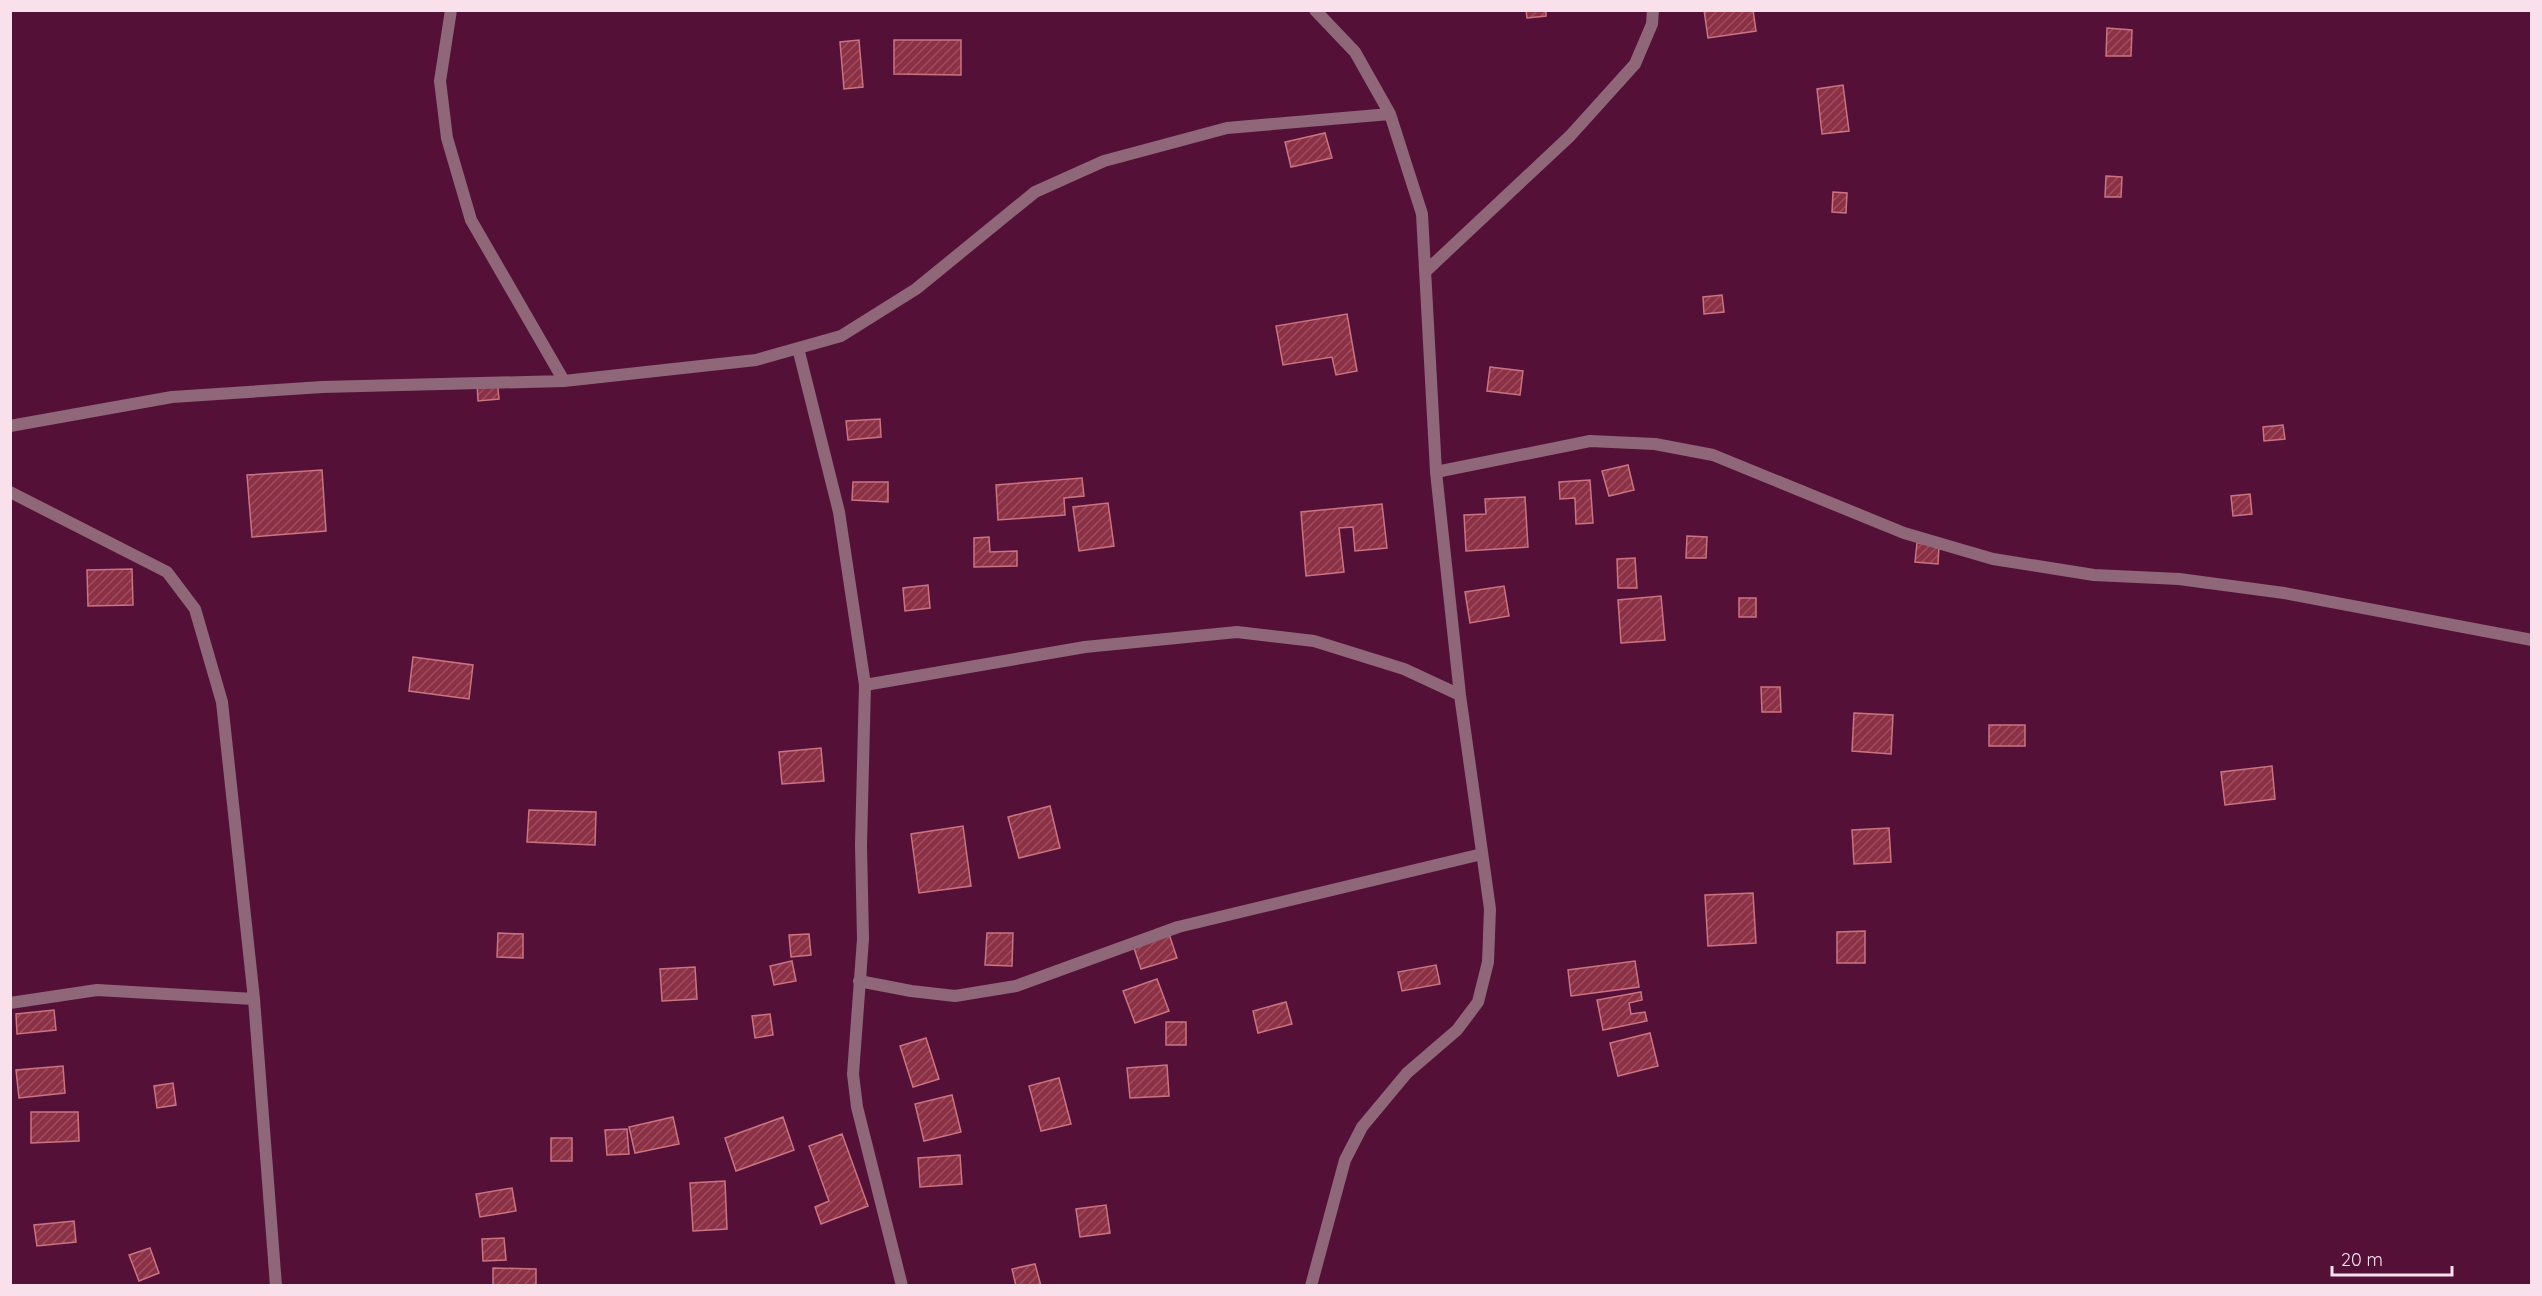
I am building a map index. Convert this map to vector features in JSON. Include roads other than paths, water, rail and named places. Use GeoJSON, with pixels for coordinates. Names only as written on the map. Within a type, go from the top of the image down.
{"type":"FeatureCollection","features":[{"type":"Feature","properties":{"kind":"street"},"geometry":{"type":"LineString","coordinates":[[451,10],[440,81],[447,138],[471,220],[564,381]]}},
{"type":"Feature","properties":{"kind":"street"},"geometry":{"type":"LineString","coordinates":[[1311,1286],[1345,1160],[1362,1127],[1407,1073],[1457,1030],[1478,1002],[1488,962],[1490,909],[1461,695],[1436,472],[1422,214],[1390,114],[1355,52],[1315,10]]}},
{"type":"Feature","properties":{"kind":"street"},"geometry":{"type":"LineString","coordinates":[[1426,271],[1570,136],[1635,64],[1652,24],[1653,10]]}},
{"type":"Feature","properties":{"kind":"street"},"geometry":{"type":"LineString","coordinates":[[10,426],[172,397],[322,387],[564,381],[756,360],[841,336],[916,289],[1035,192],[1104,161],[1227,128],[1390,114]]}},
{"type":"Feature","properties":{"kind":"street"},"geometry":{"type":"LineString","coordinates":[[798,348],[838,512],[865,685],[861,845],[863,939],[854,1074],[857,1107],[902,1286]]}},
{"type":"Feature","properties":{"kind":"street"},"geometry":{"type":"LineString","coordinates":[[1436,472],[1590,441],[1655,444],[1713,455],[1904,533],[1993,559],[2094,575],[2179,579],[2284,593],[2532,640]]}},
{"type":"Feature","properties":{"kind":"street"},"geometry":{"type":"LineString","coordinates":[[10,492],[167,572],[195,609],[222,702],[254,999],[276,1286]]}},
{"type":"Feature","properties":{"kind":"street"},"geometry":{"type":"LineString","coordinates":[[865,685],[1085,647],[1237,632],[1314,641],[1404,669],[1461,695]]}},
{"type":"Feature","properties":{"kind":"street"},"geometry":{"type":"LineString","coordinates":[[859,981],[911,991],[955,996],[1016,986],[1178,927],[1482,854]]}},
{"type":"Feature","properties":{"kind":"street"},"geometry":{"type":"LineString","coordinates":[[10,1003],[97,990],[254,999]]}}]}
